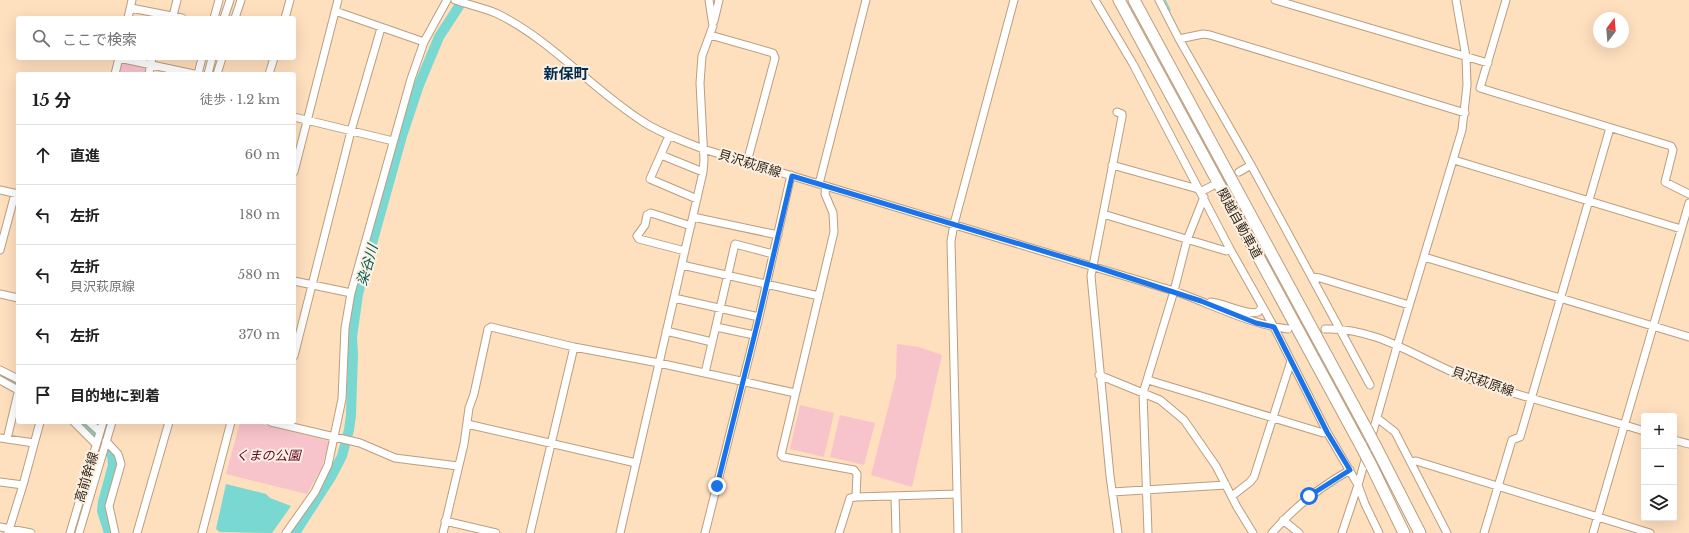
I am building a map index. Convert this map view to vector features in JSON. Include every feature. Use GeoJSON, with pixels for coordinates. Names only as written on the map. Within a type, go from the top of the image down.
{"type":"FeatureCollection","features":[{"type":"Feature","properties":{"kind":"highway","name":"関越自動車道"},"geometry":{"type":"LineString","coordinates":[[1118,0],[1360,446],[1404,533]]}},
{"type":"Feature","properties":{"kind":"highway","name":"関越自動車道"},"geometry":{"type":"LineString","coordinates":[[1134,0],[1366,428],[1420,533]]}},
{"type":"Feature","properties":{"kind":"street"},"geometry":{"type":"LineString","coordinates":[[129,16],[132,0]]}},
{"type":"Feature","properties":{"kind":"street"},"geometry":{"type":"LineString","coordinates":[[131,8],[161,16],[174,16],[178,0]]}},
{"type":"Feature","properties":{"kind":"street"},"geometry":{"type":"LineString","coordinates":[[215,16],[219,0]]}},
{"type":"Feature","properties":{"kind":"street"},"geometry":{"type":"LineString","coordinates":[[225,16],[230,0]]}},
{"type":"Feature","properties":{"kind":"street"},"geometry":{"type":"LineString","coordinates":[[236,16],[241,0]]}},
{"type":"Feature","properties":{"kind":"street"},"geometry":{"type":"LineString","coordinates":[[286,16],[290,0]]}},
{"type":"Feature","properties":{"kind":"street"},"geometry":{"type":"LineString","coordinates":[[296,164],[338,0]]}},
{"type":"Feature","properties":{"kind":"street"},"geometry":{"type":"LineString","coordinates":[[286,533],[315,492],[326,471],[336,437],[342,399],[345,323],[350,293],[411,79],[424,42],[447,0]]}},
{"type":"Feature","properties":{"kind":"street","name":"貝沢萩原線"},"geometry":{"type":"LineString","coordinates":[[455,0],[498,14],[538,40],[624,109],[646,124],[669,136],[702,149],[1093,266],[1201,301],[1256,323],[1288,329]]}},
{"type":"Feature","properties":{"kind":"street"},"geometry":{"type":"LineString","coordinates":[[709,0],[713,26]]}},
{"type":"Feature","properties":{"kind":"street"},"geometry":{"type":"LineString","coordinates":[[620,533],[703,172],[704,160],[702,149],[700,83],[702,56],[713,26],[720,0]]}},
{"type":"Feature","properties":{"kind":"street"},"geometry":{"type":"LineString","coordinates":[[856,497],[857,474],[854,470],[783,457],[781,455],[834,232],[833,213],[822,185],[866,0]]}},
{"type":"Feature","properties":{"kind":"street"},"geometry":{"type":"LineString","coordinates":[[958,533],[951,241],[954,224],[1014,0]]}},
{"type":"Feature","properties":{"kind":"street"},"geometry":{"type":"LineString","coordinates":[[1095,0],[1132,64],[1230,249],[1274,327],[1327,432],[1358,485],[1365,504],[1379,533]]}},
{"type":"Feature","properties":{"kind":"street"},"geometry":{"type":"LineString","coordinates":[[1159,0],[1179,39],[1251,165],[1370,385]]}},
{"type":"Feature","properties":{"kind":"street"},"geometry":{"type":"LineString","coordinates":[[1275,0],[1488,63]]}},
{"type":"Feature","properties":{"kind":"street"},"geometry":{"type":"LineString","coordinates":[[1342,533],[1358,485],[1409,305],[1454,160],[1465,113],[1467,85],[1466,56],[1456,0]]}},
{"type":"Feature","properties":{"kind":"street"},"geometry":{"type":"LineString","coordinates":[[1506,0],[1480,88],[1671,146],[1672,150],[1666,182],[1689,194]]}},
{"type":"Feature","properties":{"kind":"street"},"geometry":{"type":"LineString","coordinates":[[335,11],[424,42]]}},
{"type":"Feature","properties":{"kind":"street"},"geometry":{"type":"LineString","coordinates":[[296,348],[352,131],[381,28]]}},
{"type":"Feature","properties":{"kind":"street"},"geometry":{"type":"LineString","coordinates":[[1179,39],[1203,34],[1210,35],[1465,113]]}},
{"type":"Feature","properties":{"kind":"street"},"geometry":{"type":"LineString","coordinates":[[710,35],[773,53],[775,58],[747,162]]}},
{"type":"Feature","properties":{"kind":"street"},"geometry":{"type":"LineString","coordinates":[[116,72],[118,60]]}},
{"type":"Feature","properties":{"kind":"street"},"geometry":{"type":"LineString","coordinates":[[135,60],[151,62],[187,72]]}},
{"type":"Feature","properties":{"kind":"street"},"geometry":{"type":"LineString","coordinates":[[198,72],[202,60]]}},
{"type":"Feature","properties":{"kind":"street"},"geometry":{"type":"LineString","coordinates":[[208,72],[212,60]]}},
{"type":"Feature","properties":{"kind":"street"},"geometry":{"type":"LineString","coordinates":[[218,72],[222,60]]}},
{"type":"Feature","properties":{"kind":"street"},"geometry":{"type":"LineString","coordinates":[[270,72],[273,60]]}},
{"type":"Feature","properties":{"kind":"street"},"geometry":{"type":"LineString","coordinates":[[150,72],[151,62]]}},
{"type":"Feature","properties":{"kind":"street"},"geometry":{"type":"LineString","coordinates":[[1117,112],[1122,114],[1122,117],[1090,276],[1099,375],[1118,533]]}},
{"type":"Feature","properties":{"kind":"street"},"geometry":{"type":"LineString","coordinates":[[296,118],[393,141]]}},
{"type":"Feature","properties":{"kind":"street"},"geometry":{"type":"LineString","coordinates":[[1484,533],[1512,440],[1520,437],[1559,298],[1610,128]]}},
{"type":"Feature","properties":{"kind":"street"},"geometry":{"type":"LineString","coordinates":[[669,136],[650,179],[697,199]]}},
{"type":"Feature","properties":{"kind":"street"},"geometry":{"type":"LineString","coordinates":[[661,155],[703,172]]}},
{"type":"Feature","properties":{"kind":"street"},"geometry":{"type":"LineString","coordinates":[[1454,160],[1681,229]]}},
{"type":"Feature","properties":{"kind":"street"},"geometry":{"type":"LineString","coordinates":[[1112,165],[1201,193]]}},
{"type":"Feature","properties":{"kind":"street"},"geometry":{"type":"LineString","coordinates":[[1240,172],[1251,165]]}},
{"type":"Feature","properties":{"kind":"street"},"geometry":{"type":"LineString","coordinates":[[705,533],[759,317],[792,176]]}},
{"type":"Feature","properties":{"kind":"street"},"geometry":{"type":"LineString","coordinates":[[1148,533],[1143,393],[1174,292],[1201,193],[1212,186]]}},
{"type":"Feature","properties":{"kind":"street"},"geometry":{"type":"LineString","coordinates":[[0,190],[16,194],[0,246]]}},
{"type":"Feature","properties":{"kind":"street"},"geometry":{"type":"LineString","coordinates":[[1593,533],[1689,203]]}},
{"type":"Feature","properties":{"kind":"street"},"geometry":{"type":"LineString","coordinates":[[685,250],[639,239],[638,236],[645,225],[647,215],[651,213],[691,226]]}},
{"type":"Feature","properties":{"kind":"street"},"geometry":{"type":"LineString","coordinates":[[1103,214],[1226,251],[1230,249]]}},
{"type":"Feature","properties":{"kind":"street"},"geometry":{"type":"LineString","coordinates":[[693,216],[778,236]]}},
{"type":"Feature","properties":{"kind":"street"},"geometry":{"type":"LineString","coordinates":[[704,373],[721,309],[735,244],[773,254]]}},
{"type":"Feature","properties":{"kind":"street"},"geometry":{"type":"LineString","coordinates":[[1424,257],[1689,337]]}},
{"type":"Feature","properties":{"kind":"street"},"geometry":{"type":"LineString","coordinates":[[682,265],[819,296]]}},
{"type":"Feature","properties":{"kind":"street"},"geometry":{"type":"LineString","coordinates":[[1312,277],[1320,278],[1409,305]]}},
{"type":"Feature","properties":{"kind":"street"},"geometry":{"type":"LineString","coordinates":[[296,281],[350,293]]}},
{"type":"Feature","properties":{"kind":"street"},"geometry":{"type":"LineString","coordinates":[[0,294],[16,298]]}},
{"type":"Feature","properties":{"kind":"street"},"geometry":{"type":"LineString","coordinates":[[674,298],[759,317]]}},
{"type":"Feature","properties":{"kind":"street"},"geometry":{"type":"LineString","coordinates":[[1201,301],[1222,303],[1249,313],[1258,312],[1262,307]]}},
{"type":"Feature","properties":{"kind":"street"},"geometry":{"type":"LineString","coordinates":[[443,533],[467,424],[469,408],[474,394],[488,329],[491,327],[574,347],[659,363],[795,393]]}},
{"type":"Feature","properties":{"kind":"street"},"geometry":{"type":"LineString","coordinates":[[716,327],[754,335]]}},
{"type":"Feature","properties":{"kind":"street","name":"貝沢萩原線"},"geometry":{"type":"LineString","coordinates":[[1325,329],[1356,331],[1374,336],[1471,379],[1641,430]]}},
{"type":"Feature","properties":{"kind":"street"},"geometry":{"type":"LineString","coordinates":[[666,331],[712,342]]}},
{"type":"Feature","properties":{"kind":"street"},"geometry":{"type":"LineString","coordinates":[[530,533],[574,347]]}},
{"type":"Feature","properties":{"kind":"street"},"geometry":{"type":"LineString","coordinates":[[1232,496],[1254,477],[1291,361]]}},
{"type":"Feature","properties":{"kind":"street"},"geometry":{"type":"LineString","coordinates":[[0,370],[16,378]]}},
{"type":"Feature","properties":{"kind":"street"},"geometry":{"type":"LineString","coordinates":[[1099,375],[1160,400],[1184,420],[1216,466],[1253,533]]}},
{"type":"Feature","properties":{"kind":"street"},"geometry":{"type":"LineString","coordinates":[[0,380],[16,389]]}},
{"type":"Feature","properties":{"kind":"street"},"geometry":{"type":"LineString","coordinates":[[1148,380],[1323,433],[1327,432]]}},
{"type":"Feature","properties":{"kind":"street"},"geometry":{"type":"LineString","coordinates":[[16,399],[3,438],[34,443]]}},
{"type":"Feature","properties":{"kind":"street"},"geometry":{"type":"LineString","coordinates":[[1378,418],[1395,432],[1447,533]]}},
{"type":"Feature","properties":{"kind":"street"},"geometry":{"type":"LineString","coordinates":[[9,531],[39,424]]}},
{"type":"Feature","properties":{"kind":"street"},"geometry":{"type":"LineString","coordinates":[[76,424],[96,444]]}},
{"type":"Feature","properties":{"kind":"street"},"geometry":{"type":"LineString","coordinates":[[91,424],[100,432]]}},
{"type":"Feature","properties":{"kind":"street","name":"高前幹線"},"geometry":{"type":"LineString","coordinates":[[70,533],[102,424]]}},
{"type":"Feature","properties":{"kind":"street","name":"高前幹線"},"geometry":{"type":"LineString","coordinates":[[79,533],[111,424]]}},
{"type":"Feature","properties":{"kind":"street"},"geometry":{"type":"LineString","coordinates":[[137,533],[168,424]]}},
{"type":"Feature","properties":{"kind":"street"},"geometry":{"type":"LineString","coordinates":[[203,533],[230,424]]}},
{"type":"Feature","properties":{"kind":"street"},"geometry":{"type":"LineString","coordinates":[[283,424],[358,443],[395,458],[458,466]]}},
{"type":"Feature","properties":{"kind":"street"},"geometry":{"type":"LineString","coordinates":[[467,424],[636,463]]}},
{"type":"Feature","properties":{"kind":"street"},"geometry":{"type":"LineString","coordinates":[[106,441],[118,454],[121,464],[109,506],[115,533]]}},
{"type":"Feature","properties":{"kind":"street"},"geometry":{"type":"LineString","coordinates":[[1677,441],[1689,444]]}},
{"type":"Feature","properties":{"kind":"street"},"geometry":{"type":"LineString","coordinates":[[1411,462],[1416,461],[1650,533]]}},
{"type":"Feature","properties":{"kind":"street"},"geometry":{"type":"LineString","coordinates":[[1272,533],[1283,520],[1309,496],[1350,470]]}},
{"type":"Feature","properties":{"kind":"street"},"geometry":{"type":"LineString","coordinates":[[0,482],[23,486]]}},
{"type":"Feature","properties":{"kind":"street"},"geometry":{"type":"LineString","coordinates":[[1112,492],[1226,485]]}},
{"type":"Feature","properties":{"kind":"street"},"geometry":{"type":"LineString","coordinates":[[839,533],[850,498],[957,494]]}},
{"type":"Feature","properties":{"kind":"street"},"geometry":{"type":"LineString","coordinates":[[896,497],[896,533]]}},
{"type":"Feature","properties":{"kind":"street"},"geometry":{"type":"LineString","coordinates":[[1283,520],[1299,533]]}},
{"type":"Feature","properties":{"kind":"street"},"geometry":{"type":"LineString","coordinates":[[445,521],[496,533]]}},
{"type":"Feature","properties":{"kind":"street"},"geometry":{"type":"LineString","coordinates":[[0,527],[9,531],[31,533]]}},
{"type":"Feature","properties":{"kind":"green space"},"geometry":{"type":"Polygon","coordinates":[[[124,62],[147,67],[147,72],[119,72],[121,63],[124,62]]]}},
{"type":"Feature","properties":{"kind":"green space"},"geometry":{"type":"Polygon","coordinates":[[[897,344],[919,347],[942,355],[912,487],[871,475],[896,377],[897,344]]]}},
{"type":"Feature","properties":{"kind":"green space"},"geometry":{"type":"Polygon","coordinates":[[[800,405],[834,413],[824,457],[790,449],[800,405]]]}},
{"type":"Feature","properties":{"kind":"green space"},"geometry":{"type":"Polygon","coordinates":[[[840,415],[875,423],[864,465],[830,457],[840,415]]]}},
{"type":"Feature","properties":{"kind":"green space","name":"くまの公園"},"geometry":{"type":"Polygon","coordinates":[[[239,424],[263,424],[329,441],[322,467],[307,494],[226,474],[239,424]]]}},
{"type":"Feature","properties":{"kind":"water"},"geometry":{"type":"Polygon","coordinates":[[[226,484],[266,494],[270,498],[291,506],[272,533],[220,532],[216,529],[226,484]]]}},
{"type":"Feature","properties":{"kind":"waterway","name":"染谷川"},"geometry":{"type":"LineString","coordinates":[[295,533],[331,477],[342,456],[349,430],[351,415],[353,354],[352,337],[358,294],[402,136],[419,85],[439,37],[463,0]]}},
{"type":"Feature","properties":{"kind":"waterway"},"geometry":{"type":"LineString","coordinates":[[1165,0],[1170,10]]}},
{"type":"Feature","properties":{"kind":"waterway"},"geometry":{"type":"LineString","coordinates":[[0,375],[16,383]]}},
{"type":"Feature","properties":{"kind":"waterway"},"geometry":{"type":"LineString","coordinates":[[83,424],[112,455],[113,465],[102,511],[109,533]]}},
{"type":"Feature","properties":{"kind":"district","name":"新保町"},"geometry":{"type":"Point","coordinates":[566,74]}},
{"type":"Feature","properties":{"kind":"route"},"geometry":{"type":"LineString","coordinates":[[717,486],[792,176],[1093,266],[1201,301],[1256,323],[1274,327],[1327,432],[1350,470],[1309,496]]}}]}
